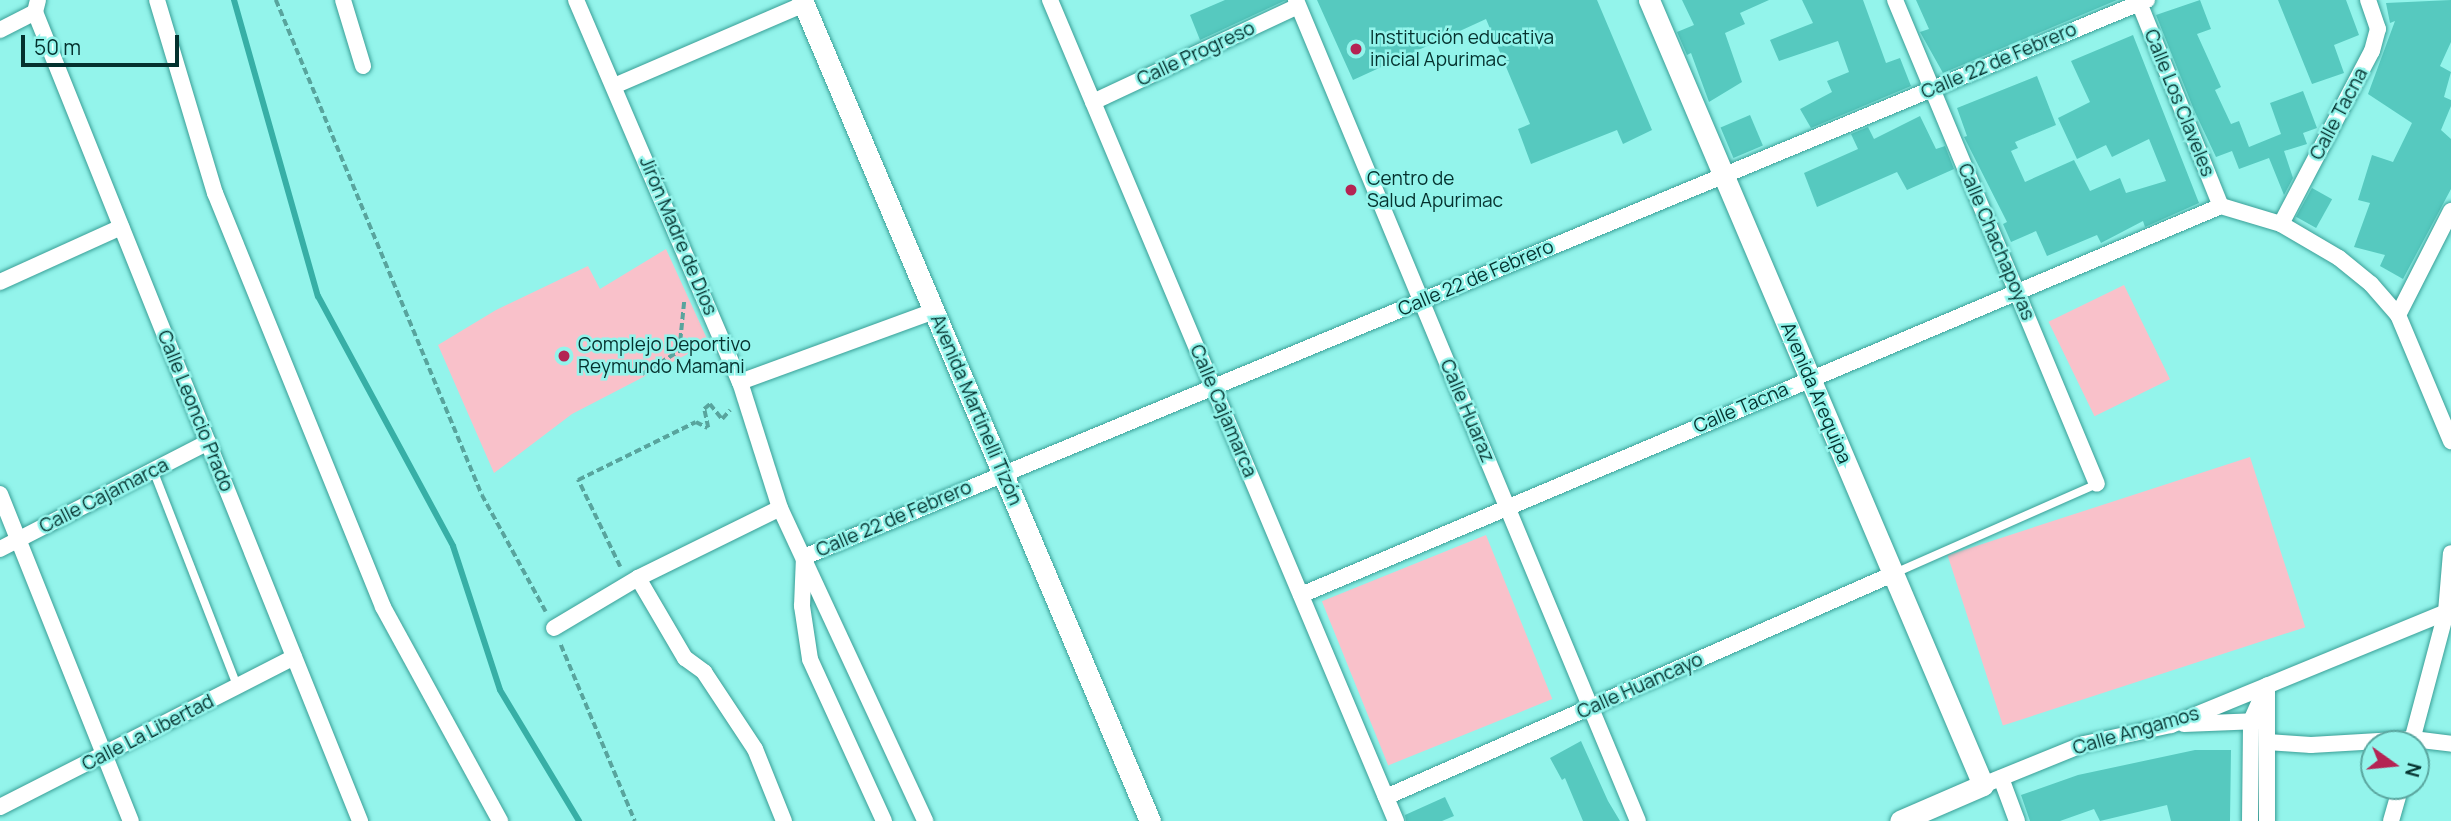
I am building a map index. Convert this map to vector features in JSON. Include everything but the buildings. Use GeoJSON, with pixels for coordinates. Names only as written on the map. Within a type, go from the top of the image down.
{"type":"FeatureCollection","features":[{"type":"Feature","properties":{"kind":"street"},"geometry":{"type":"LineString","coordinates":[[157,0],[215,193],[383,607],[500,821]]}},
{"type":"Feature","properties":{"kind":"street"},"geometry":{"type":"LineString","coordinates":[[343,0],[363,66]]}},
{"type":"Feature","properties":{"kind":"street","name":"Jirón Madre de Dios"},"geometry":{"type":"LineString","coordinates":[[576,0],[700,286],[740,389],[780,508],[925,821]]}},
{"type":"Feature","properties":{"kind":"street","name":"Calle Cajamarca"},"geometry":{"type":"LineString","coordinates":[[1050,0],[1396,821]]}},
{"type":"Feature","properties":{"kind":"street","name":"Avenida Arequipa"},"geometry":{"type":"LineString","coordinates":[[1649,0],[1893,574],[1992,782]]}},
{"type":"Feature","properties":{"kind":"street","name":"Calle Chachapoyas"},"geometry":{"type":"LineString","coordinates":[[1895,0],[2097,484]]}},
{"type":"Feature","properties":{"kind":"street","name":"Calle Tacna"},"geometry":{"type":"LineString","coordinates":[[2281,224],[2372,51],[2378,29],[2368,0]]}},
{"type":"Feature","properties":{"kind":"street","name":"Calle 22 de Febrero"},"geometry":{"type":"LineString","coordinates":[[804,557],[2141,1]]}},
{"type":"Feature","properties":{"kind":"street","name":"Calle Los Claveles"},"geometry":{"type":"LineString","coordinates":[[2141,1],[2221,206]]}},
{"type":"Feature","properties":{"kind":"street"},"geometry":{"type":"LineString","coordinates":[[614,86],[803,2]]}},
{"type":"Feature","properties":{"kind":"street","name":"Avenida Martinelli Tizón"},"geometry":{"type":"LineString","coordinates":[[803,2],[1150,821]]}},
{"type":"Feature","properties":{"kind":"street","name":"Calle Progreso"},"geometry":{"type":"LineString","coordinates":[[1093,102],[1297,3]]}},
{"type":"Feature","properties":{"kind":"street","name":"Calle Huaraz"},"geometry":{"type":"LineString","coordinates":[[1297,3],[1638,821]]}},
{"type":"Feature","properties":{"kind":"street"},"geometry":{"type":"LineString","coordinates":[[0,30],[36,6]]}},
{"type":"Feature","properties":{"kind":"street","name":"Calle Leoncio Prado"},"geometry":{"type":"LineString","coordinates":[[36,6],[121,227],[360,821]]}},
{"type":"Feature","properties":{"kind":"street"},"geometry":{"type":"LineString","coordinates":[[2221,206],[2281,224],[2339,258],[2398,315],[2451,441]]}},
{"type":"Feature","properties":{"kind":"street","name":"Calle Tacna"},"geometry":{"type":"LineString","coordinates":[[1301,595],[2221,206]]}},
{"type":"Feature","properties":{"kind":"street"},"geometry":{"type":"LineString","coordinates":[[2398,315],[2451,211]]}},
{"type":"Feature","properties":{"kind":"street"},"geometry":{"type":"LineString","coordinates":[[0,282],[121,227]]}},
{"type":"Feature","properties":{"kind":"street"},"geometry":{"type":"LineString","coordinates":[[740,389],[934,311]]}},
{"type":"Feature","properties":{"kind":"street","name":"Calle Cajamarca"},"geometry":{"type":"LineString","coordinates":[[0,549],[208,442]]}},
{"type":"Feature","properties":{"kind":"street"},"geometry":{"type":"LineString","coordinates":[[0,494],[131,821]]}},
{"type":"Feature","properties":{"kind":"street"},"geometry":{"type":"LineString","coordinates":[[554,628],[633,581],[780,508]]}},
{"type":"Feature","properties":{"kind":"street"},"geometry":{"type":"LineString","coordinates":[[2415,730],[2449,611],[2451,553]]}},
{"type":"Feature","properties":{"kind":"street"},"geometry":{"type":"LineString","coordinates":[[804,557],[802,606],[810,659],[884,821]]}},
{"type":"Feature","properties":{"kind":"street","name":"Calle Huancayo"},"geometry":{"type":"LineString","coordinates":[[1387,797],[1893,574]]}},
{"type":"Feature","properties":{"kind":"street"},"geometry":{"type":"LineString","coordinates":[[633,581],[685,658],[704,672],[755,749],[784,821]]}},
{"type":"Feature","properties":{"kind":"street","name":"Calle Angamos"},"geometry":{"type":"LineString","coordinates":[[1899,821],[2084,744],[2171,725],[2449,611]]}},
{"type":"Feature","properties":{"kind":"street","name":"Calle La Libertad"},"geometry":{"type":"LineString","coordinates":[[0,807],[105,756],[294,657]]}},
{"type":"Feature","properties":{"kind":"street"},"geometry":{"type":"LineString","coordinates":[[2250,821],[2259,721],[2267,685]]}},
{"type":"Feature","properties":{"kind":"street"},"geometry":{"type":"LineString","coordinates":[[2171,725],[2259,721]]}},
{"type":"Feature","properties":{"kind":"street"},"geometry":{"type":"LineString","coordinates":[[2259,721],[2267,742],[2267,821]]}},
{"type":"Feature","properties":{"kind":"street"},"geometry":{"type":"LineString","coordinates":[[2267,742],[2311,745],[2360,744]]}},
{"type":"Feature","properties":{"kind":"street"},"geometry":{"type":"LineString","coordinates":[[2430,743],[2451,744]]}},
{"type":"Feature","properties":{"kind":"street"},"geometry":{"type":"LineString","coordinates":[[1992,782],[2017,821]]}},
{"type":"Feature","properties":{"kind":"street"},"geometry":{"type":"LineString","coordinates":[[2391,821],[2396,800]]}},
{"type":"Feature","properties":{"kind":"lane"},"geometry":{"type":"LineString","coordinates":[[153,470],[237,687]]}},
{"type":"Feature","properties":{"kind":"lane"},"geometry":{"type":"LineString","coordinates":[[1893,574],[2097,484]]}},
{"type":"Feature","properties":{"kind":"path"},"geometry":{"type":"LineString","coordinates":[[276,0],[482,495],[554,628],[635,821]]}},
{"type":"Feature","properties":{"kind":"path"},"geometry":{"type":"LineString","coordinates":[[642,374],[679,351],[685,296],[700,286]]}},
{"type":"Feature","properties":{"kind":"path"},"geometry":{"type":"LineString","coordinates":[[633,581],[578,480],[696,422],[708,428],[704,409],[710,404],[722,419],[740,389]]}},
{"type":"Feature","properties":{"kind":"shaded area","name":"Complejo Deportivo Reymundo Mamani"},"geometry":{"type":"Polygon","coordinates":[[[666,249],[709,343],[572,414],[494,473],[438,345],[496,310],[588,266],[600,289],[666,249]]]}},
{"type":"Feature","properties":{"kind":"shaded area"},"geometry":{"type":"Polygon","coordinates":[[[2124,285],[2170,379],[2095,416],[2049,322],[2124,285]]]}},
{"type":"Feature","properties":{"kind":"shaded area"},"geometry":{"type":"Polygon","coordinates":[[[2250,457],[2305,627],[2003,726],[1948,555],[2250,457]]]}},
{"type":"Feature","properties":{"kind":"shaded area"},"geometry":{"type":"Polygon","coordinates":[[[1486,535],[1552,699],[1388,765],[1322,601],[1486,535]]]}},
{"type":"Feature","properties":{"kind":"waterway"},"geometry":{"type":"LineString","coordinates":[[234,0],[318,296],[453,546],[500,690],[579,821]]}},
{"type":"Feature","properties":{"kind":"place","name":"Institución educativa inicial Apurimac"},"geometry":{"type":"Point","coordinates":[1356,49]}},
{"type":"Feature","properties":{"kind":"place","name":"Centro de Salud Apurimac"},"geometry":{"type":"Point","coordinates":[1351,190]}},
{"type":"Feature","properties":{"kind":"place","name":"Complejo Deportivo Reymundo Mamani"},"geometry":{"type":"Point","coordinates":[564,356]}}]}
